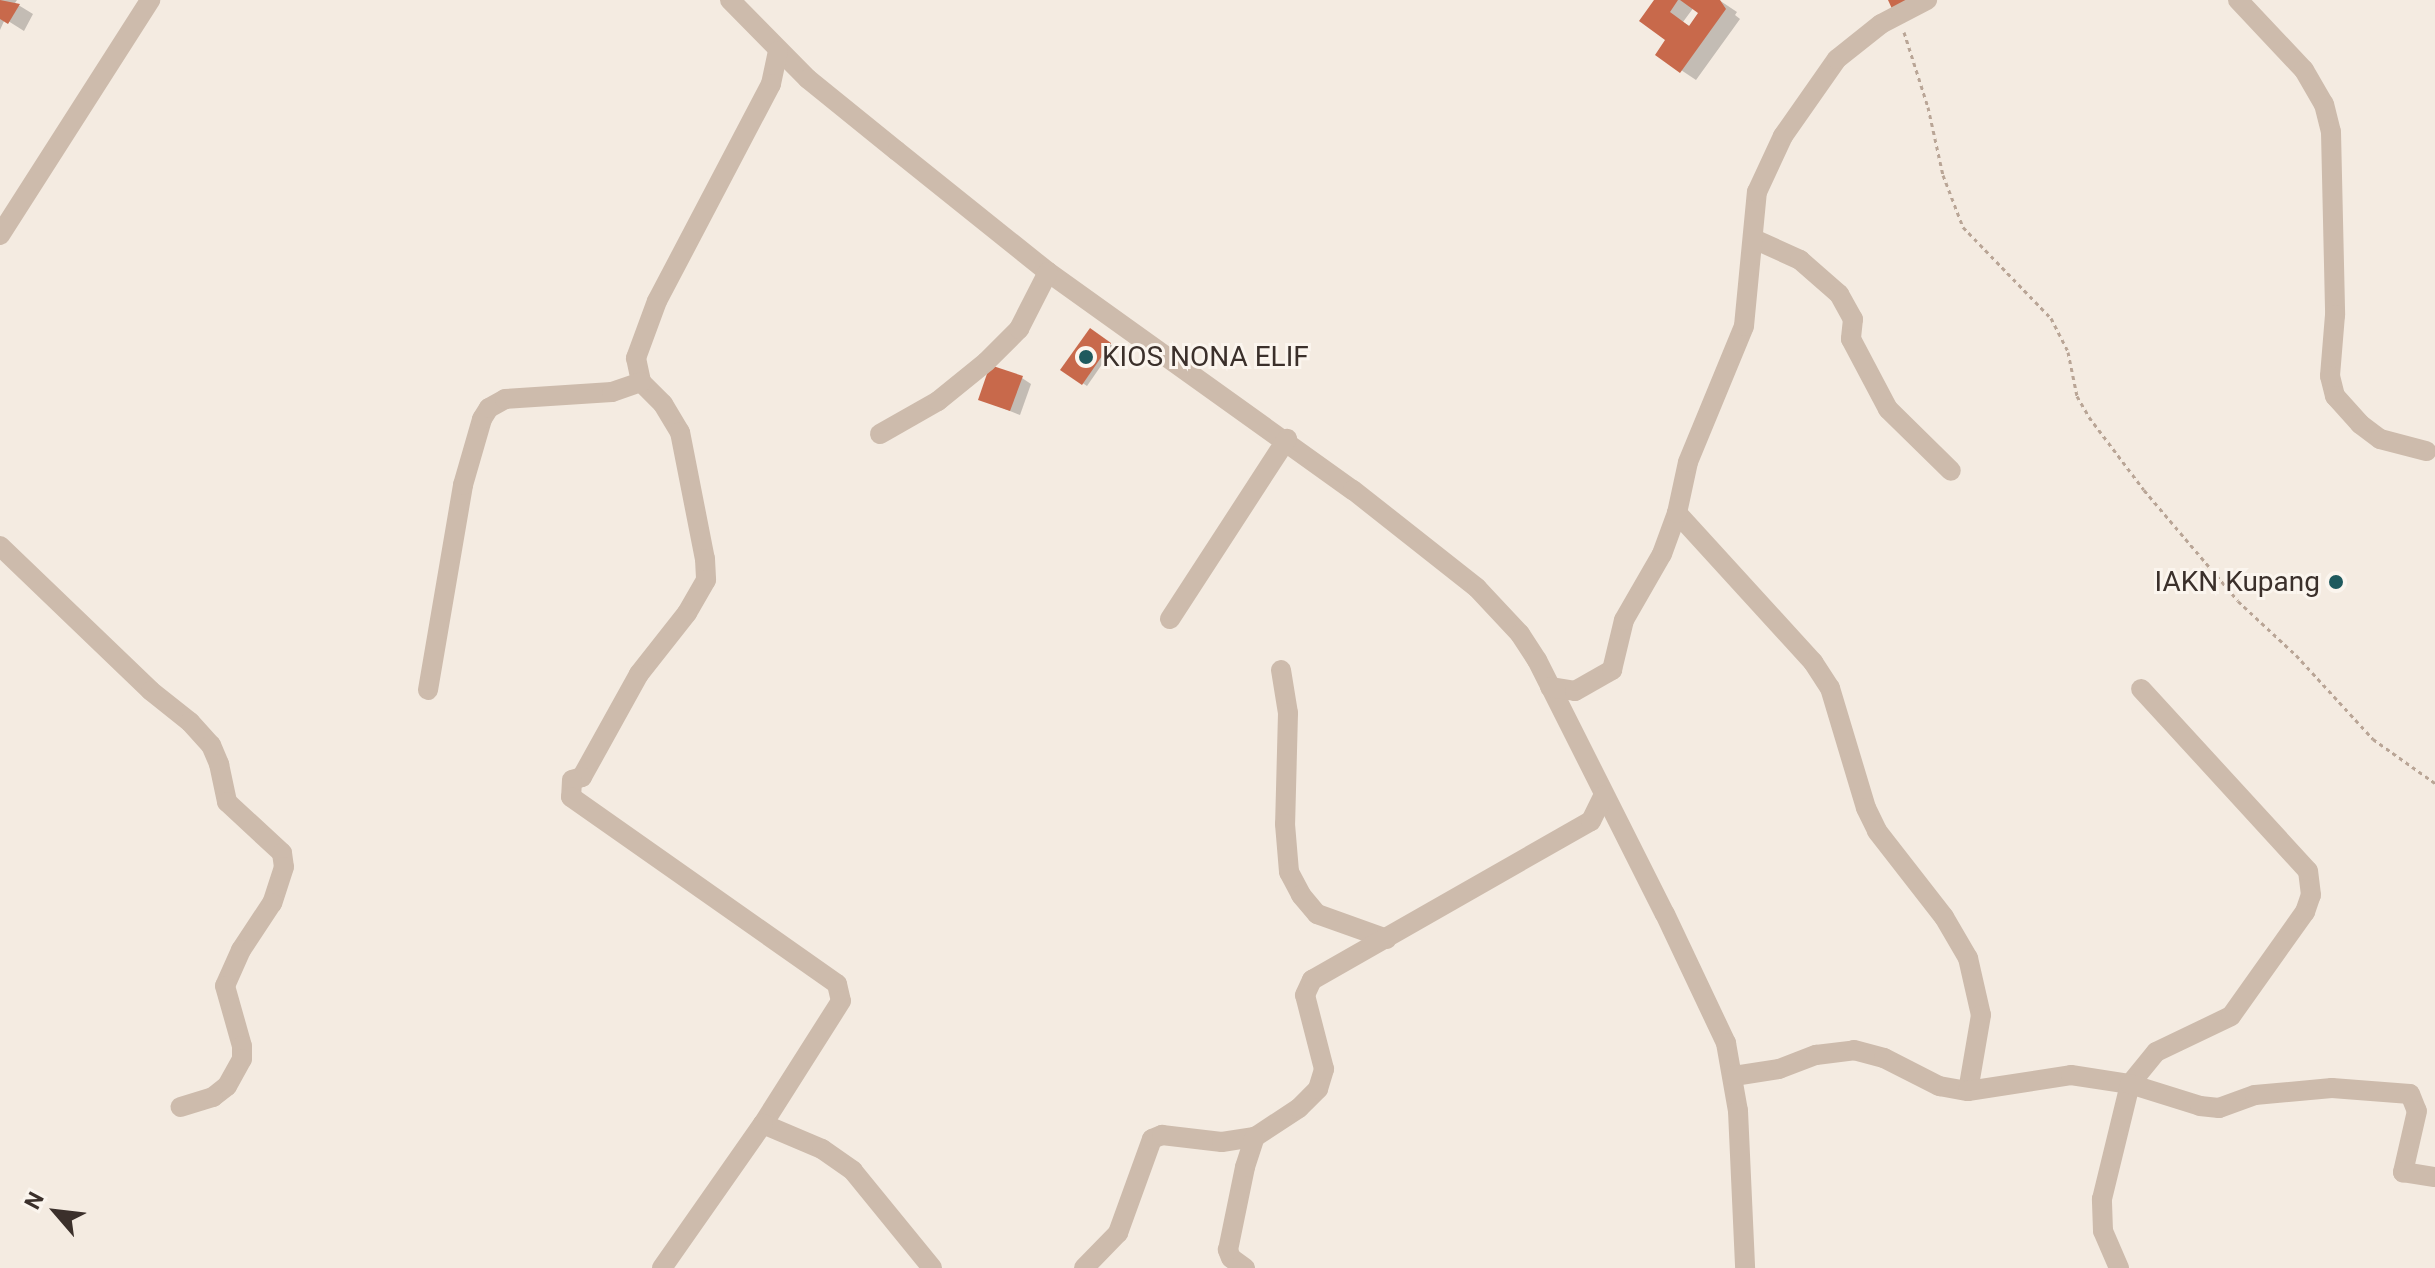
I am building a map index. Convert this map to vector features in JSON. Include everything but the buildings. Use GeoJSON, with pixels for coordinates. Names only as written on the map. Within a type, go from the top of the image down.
{"type":"FeatureCollection","features":[{"type":"Feature","properties":{"kind":"street"},"geometry":{"type":"LineString","coordinates":[[0,235],[150,0]]}},
{"type":"Feature","properties":{"kind":"street"},"geometry":{"type":"LineString","coordinates":[[730,0],[778,51],[1048,272],[1287,439],[1477,588],[1520,634],[1697,976],[1726,1043],[1734,1076],[1743,1173],[1745,1268]]}},
{"type":"Feature","properties":{"kind":"street"},"geometry":{"type":"LineString","coordinates":[[1550,687],[1575,691],[1612,670],[1624,620],[1649,581],[1677,513],[1683,474],[1744,326],[1757,192],[1797,112],[1837,59],[1881,24],[1927,0]]}},
{"type":"Feature","properties":{"kind":"street"},"geometry":{"type":"LineString","coordinates":[[2238,0],[2304,70],[2324,104],[2332,147],[2335,315],[2330,376],[2335,396],[2360,424],[2380,439],[2426,451]]}},
{"type":"Feature","properties":{"kind":"street"},"geometry":{"type":"LineString","coordinates":[[662,1268],[763,1124],[841,1001],[837,984],[571,797],[572,780],[582,777],[639,674],[687,613],[706,580],[705,559],[680,432],[663,404],[641,382],[636,358],[646,326],[771,84],[778,51]]}},
{"type":"Feature","properties":{"kind":"street"},"geometry":{"type":"LineString","coordinates":[[1754,239],[1800,260],[1839,294],[1853,319],[1851,339],[1888,409],[1951,471]]}},
{"type":"Feature","properties":{"kind":"street"},"geometry":{"type":"LineString","coordinates":[[880,434],[938,401],[986,362],[1019,329],[1048,272]]}},
{"type":"Feature","properties":{"kind":"street"},"geometry":{"type":"LineString","coordinates":[[428,690],[463,485],[482,419],[489,408],[505,399],[612,392],[641,382]]}},
{"type":"Feature","properties":{"kind":"street"},"geometry":{"type":"LineString","coordinates":[[1170,619],[1287,439]]}},
{"type":"Feature","properties":{"kind":"street"},"geometry":{"type":"LineString","coordinates":[[1677,513],[1813,662],[1830,688],[1866,808],[1877,831],[1944,917],[1968,958],[1977,985],[1981,1015],[1968,1091]]}},
{"type":"Feature","properties":{"kind":"street"},"geometry":{"type":"LineString","coordinates":[[0,546],[151,691],[190,722],[211,745],[219,764],[227,802],[282,853],[284,867],[272,903],[241,950],[225,986],[242,1046],[242,1059],[227,1086],[213,1097],[181,1107]]}},
{"type":"Feature","properties":{"kind":"street"},"geometry":{"type":"LineString","coordinates":[[1281,670],[1288,713],[1285,824],[1289,872],[1301,895],[1317,914],[1387,939]]}},
{"type":"Feature","properties":{"kind":"street"},"geometry":{"type":"LineString","coordinates":[[2119,1268],[2103,1231],[2102,1199],[2130,1084],[2156,1052],[2231,1016],[2305,912],[2312,886],[2302,861],[2141,689]]}},
{"type":"Feature","properties":{"kind":"street"},"geometry":{"type":"LineString","coordinates":[[1084,1268],[1118,1233],[1152,1139],[1162,1135],[1222,1142],[1255,1137],[1299,1108],[1321,1082],[1324,1069],[1307,1005],[1308,985],[1591,821],[1603,796]]}},
{"type":"Feature","properties":{"kind":"street"},"geometry":{"type":"LineString","coordinates":[[1734,1076],[1779,1069],[1816,1055],[1854,1050],[1884,1058],[1939,1086],[1968,1091],[2071,1075],[2130,1084],[2200,1106],[2219,1108],[2255,1095],[2319,1089],[2410,1094],[2417,1111],[2403,1172],[2435,1177]]}},
{"type":"Feature","properties":{"kind":"street"},"geometry":{"type":"LineString","coordinates":[[763,1124],[822,1149],[853,1171],[932,1268]]}},
{"type":"Feature","properties":{"kind":"street"},"geometry":{"type":"LineString","coordinates":[[1245,1268],[1231,1258],[1228,1250],[1245,1167],[1255,1137]]}},
{"type":"Feature","properties":{"kind":"path"},"geometry":{"type":"LineString","coordinates":[[1896,18],[1906,38],[1943,175],[1963,227],[2051,318],[2068,352],[2077,396],[2089,417],[2144,490],[2238,601],[2296,655],[2373,739],[2435,783]]}},
{"type":"Feature","properties":{"kind":"place","name":"KIOS NONA ELIF"},"geometry":{"type":"Point","coordinates":[1086,357]}},
{"type":"Feature","properties":{"kind":"place","name":"IAKN Kupang"},"geometry":{"type":"Point","coordinates":[2336,582]}}]}
